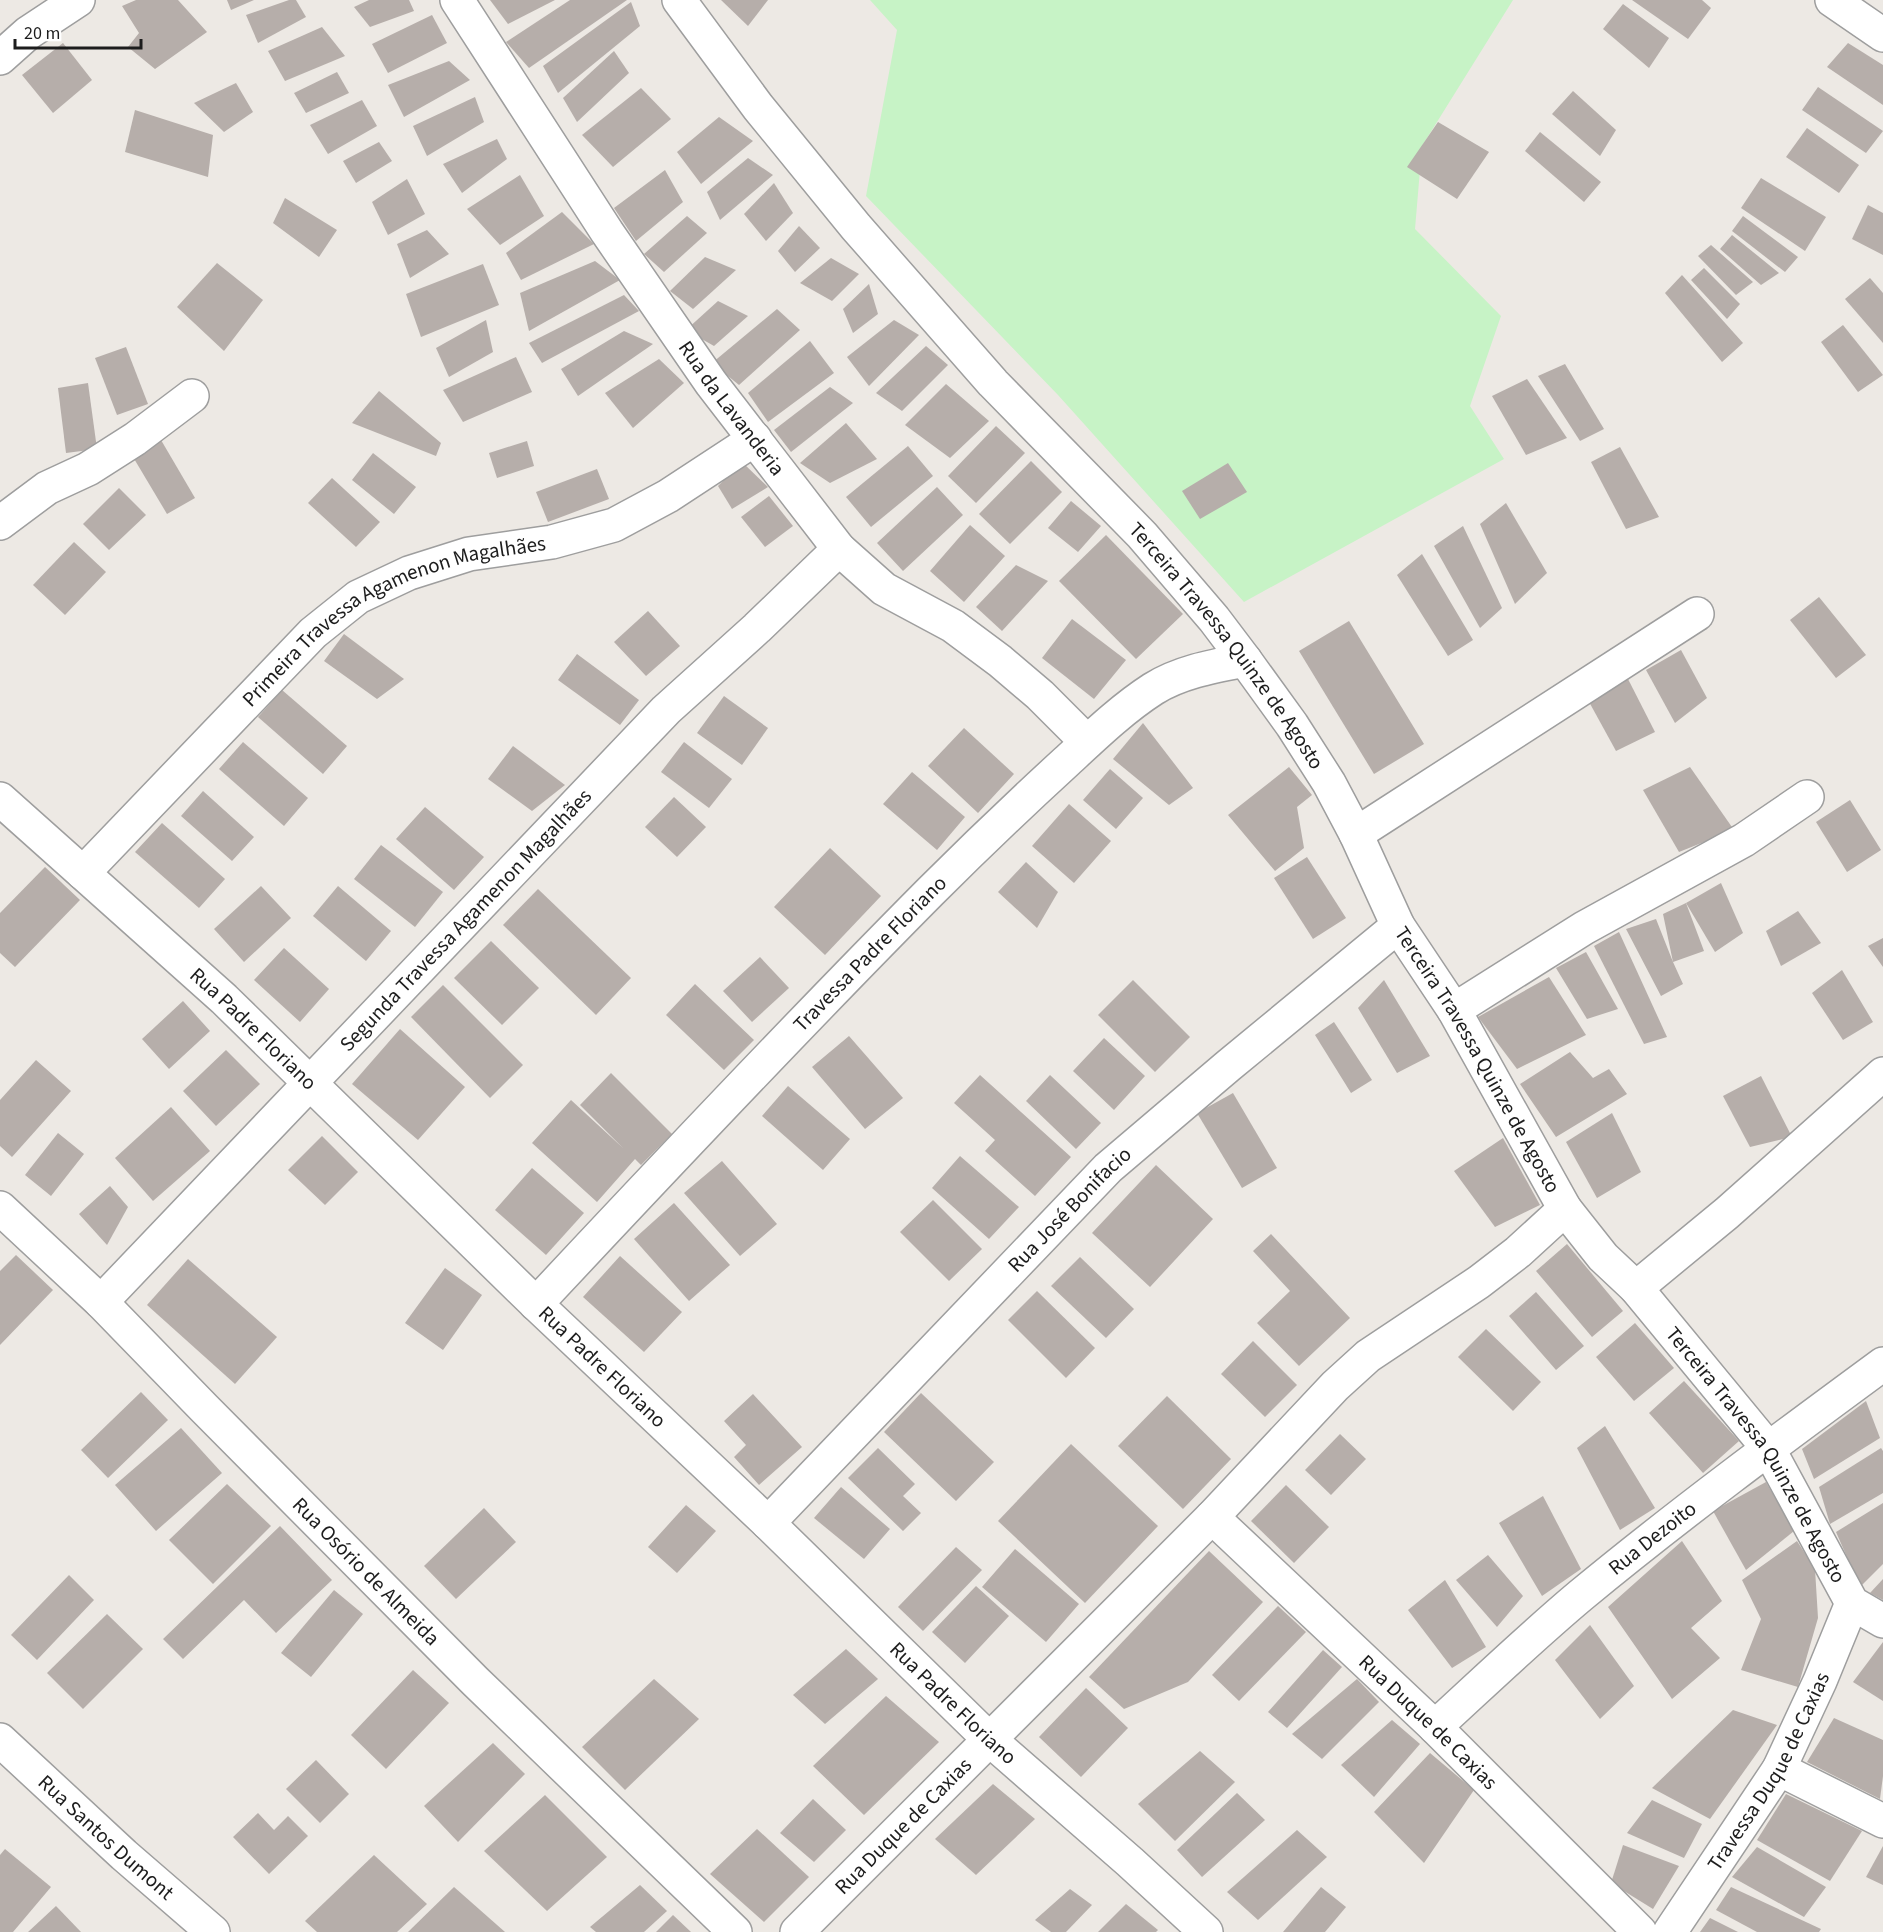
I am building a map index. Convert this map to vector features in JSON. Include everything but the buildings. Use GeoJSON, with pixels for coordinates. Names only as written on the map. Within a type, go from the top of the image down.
{"type":"FeatureCollection","features":[{"type":"Feature","properties":{"kind":"street"},"geometry":{"type":"LineString","coordinates":[[0,58],[28,33],[78,0]]}},
{"type":"Feature","properties":{"kind":"street","name":"Rua da Lavanderia"},"geometry":{"type":"LineString","coordinates":[[457,0],[607,232],[711,383],[839,549],[885,589],[953,626],[1000,661],[1040,695],[1087,742]]}},
{"type":"Feature","properties":{"kind":"street","name":"Terceira Travessa Quinze de Agosto"},"geometry":{"type":"LineString","coordinates":[[679,0],[758,108],[856,227],[993,383],[1142,535],[1214,619],[1245,660],[1329,783],[1356,834],[1398,926],[1454,1010],[1565,1209],[1603,1257],[1636,1288],[1768,1448],[1852,1603],[1883,1621]]}},
{"type":"Feature","properties":{"kind":"street"},"geometry":{"type":"LineString","coordinates":[[1832,0],[1883,35]]}},
{"type":"Feature","properties":{"kind":"street"},"geometry":{"type":"LineString","coordinates":[[0,523],[47,488],[88,469],[135,439],[192,396]]}},
{"type":"Feature","properties":{"kind":"street","name":"Primeira Travessa Agamenon Magalhães"},"geometry":{"type":"LineString","coordinates":[[83,873],[313,633],[358,597],[409,573],[469,554],[552,542],[614,525],[668,496],[754,439]]}},
{"type":"Feature","properties":{"kind":"street","name":"Segunda Travessa Agamenon Magalhães"},"geometry":{"type":"LineString","coordinates":[[101,1302],[666,710],[757,628],[839,549]]}},
{"type":"Feature","properties":{"kind":"street"},"geometry":{"type":"LineString","coordinates":[[1356,834],[1698,614]]}},
{"type":"Feature","properties":{"kind":"street","name":"Travessa Padre Floriano"},"geometry":{"type":"LineString","coordinates":[[536,1304],[897,926],[998,824],[1087,742],[1155,688],[1197,670],[1245,660]]}},
{"type":"Feature","properties":{"kind":"street"},"geometry":{"type":"LineString","coordinates":[[1454,1010],[1584,928],[1744,840],[1807,797]]}},
{"type":"Feature","properties":{"kind":"street","name":"Rua Padre Floriano"},"geometry":{"type":"LineString","coordinates":[[0,799],[224,999],[536,1304],[768,1523],[989,1739],[1206,1932]]}},
{"type":"Feature","properties":{"kind":"street","name":"Rua José Bonifacio"},"geometry":{"type":"LineString","coordinates":[[768,1523],[1108,1168],[1398,926]]}},
{"type":"Feature","properties":{"kind":"street"},"geometry":{"type":"LineString","coordinates":[[1636,1288],[1727,1213],[1883,1074]]}},
{"type":"Feature","properties":{"kind":"street","name":"Rua Osório de Almeida"},"geometry":{"type":"LineString","coordinates":[[0,1208],[101,1302],[219,1425],[458,1665],[735,1932]]}},
{"type":"Feature","properties":{"kind":"street","name":"Rua Duque de Caxias"},"geometry":{"type":"LineString","coordinates":[[797,1932],[1212,1517],[1327,1394],[1368,1356],[1479,1282],[1518,1252],[1565,1209]]}},
{"type":"Feature","properties":{"kind":"street","name":"Rua Dezoito"},"geometry":{"type":"LineString","coordinates":[[1435,1727],[1581,1596],[1768,1448],[1883,1364]]}},
{"type":"Feature","properties":{"kind":"street","name":"Rua Duque de Caxias"},"geometry":{"type":"LineString","coordinates":[[1212,1517],[1435,1727],[1640,1932]]}},
{"type":"Feature","properties":{"kind":"street","name":"Travessa Duque de Caxias"},"geometry":{"type":"LineString","coordinates":[[1670,1932],[1779,1769],[1821,1682],[1852,1603]]}},
{"type":"Feature","properties":{"kind":"street","name":"Rua Santos Dumont"},"geometry":{"type":"LineString","coordinates":[[0,1740],[124,1855],[213,1932]]}},
{"type":"Feature","properties":{"kind":"street"},"geometry":{"type":"LineString","coordinates":[[1779,1769],[1883,1821]]}},
{"type":"Feature","properties":{"kind":"green space"},"geometry":{"type":"Polygon","coordinates":[[[870,0],[1513,0],[1422,146],[1415,229],[1501,316],[1470,406],[1504,459],[1244,602],[1058,395],[866,196],[897,30],[870,0]]]}}]}
